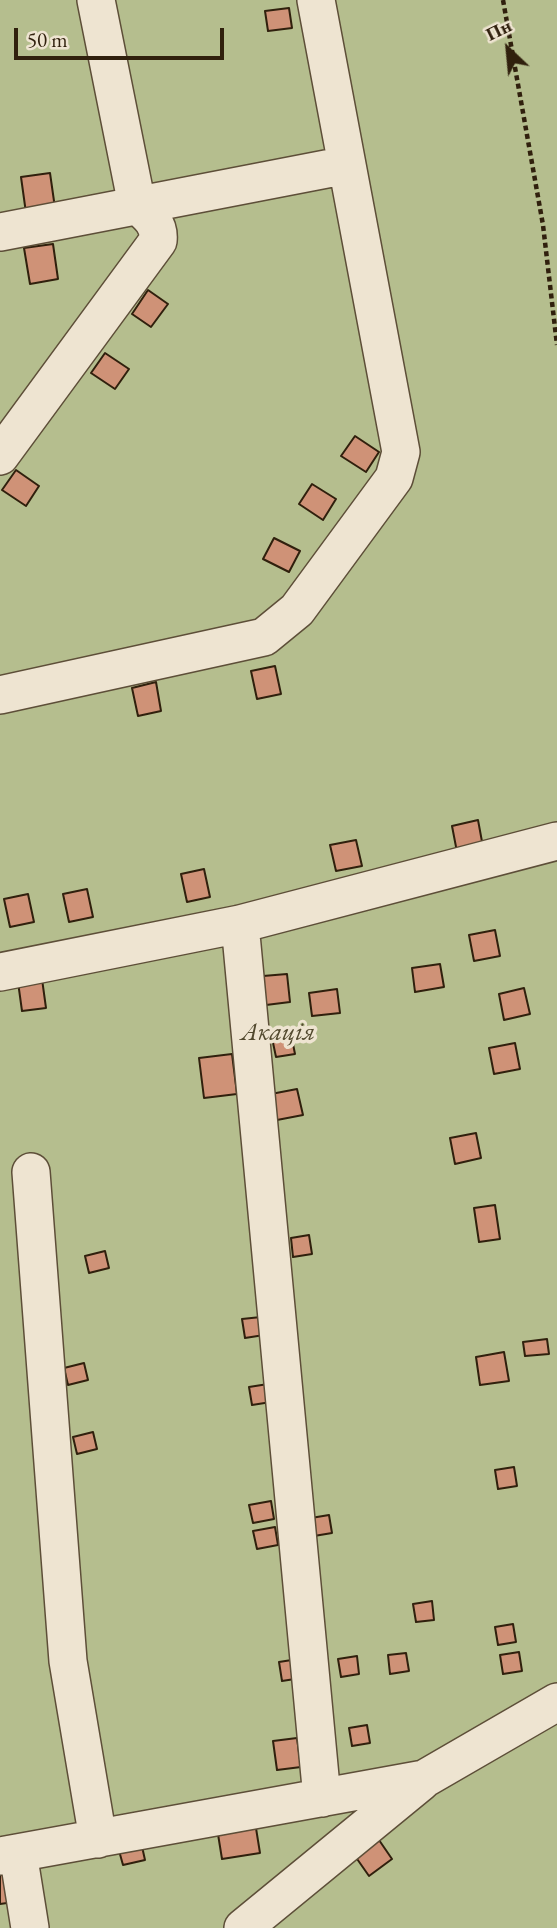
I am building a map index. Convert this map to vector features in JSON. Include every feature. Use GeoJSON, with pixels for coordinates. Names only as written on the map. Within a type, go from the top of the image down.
{"type":"FeatureCollection","features":[{"type":"Feature","properties":{"kind":"street"},"geometry":{"type":"LineString","coordinates":[[0,456],[158,241],[159,232],[151,217],[137,205],[96,0]]}},
{"type":"Feature","properties":{"kind":"street"},"geometry":{"type":"LineString","coordinates":[[0,695],[264,637],[297,610],[394,478],[401,452],[316,0]]}},
{"type":"Feature","properties":{"kind":"street"},"geometry":{"type":"LineString","coordinates":[[0,232],[347,165]]}},
{"type":"Feature","properties":{"kind":"street"},"geometry":{"type":"LineString","coordinates":[[0,972],[240,924],[557,841]]}},
{"type":"Feature","properties":{"kind":"street"},"geometry":{"type":"LineString","coordinates":[[240,924],[323,1798]]}},
{"type":"Feature","properties":{"kind":"street"},"geometry":{"type":"LineString","coordinates":[[31,1172],[68,1661],[98,1839]]}},
{"type":"Feature","properties":{"kind":"street"},"geometry":{"type":"LineString","coordinates":[[243,1928],[424,1779],[557,1702]]}},
{"type":"Feature","properties":{"kind":"street"},"geometry":{"type":"LineString","coordinates":[[30,1928],[9,1855],[424,1779]]}},
{"type":"Feature","properties":{"kind":"path"},"geometry":{"type":"LineString","coordinates":[[503,0],[543,225],[557,345]]}},
{"type":"Feature","properties":{"kind":"green space","name":"Акація"},"geometry":{"type":"Polygon","coordinates":[[[0,0],[557,0],[557,1928],[0,1928],[0,0]]]}},
{"type":"Feature","properties":{"kind":"building"},"geometry":{"type":"Polygon","coordinates":[[[289,8],[292,28],[268,31],[265,11],[289,8]]]}},
{"type":"Feature","properties":{"kind":"building"},"geometry":{"type":"Polygon","coordinates":[[[50,173],[55,208],[26,213],[21,177],[50,173]]]}},
{"type":"Feature","properties":{"kind":"building"},"geometry":{"type":"Polygon","coordinates":[[[53,244],[58,279],[30,284],[24,248],[53,244]]]}},
{"type":"Feature","properties":{"kind":"building"},"geometry":{"type":"Polygon","coordinates":[[[148,290],[168,304],[151,327],[132,314],[148,290]]]}},
{"type":"Feature","properties":{"kind":"building"},"geometry":{"type":"Polygon","coordinates":[[[105,353],[129,369],[115,389],[91,373],[105,353]]]}},
{"type":"Feature","properties":{"kind":"building"},"geometry":{"type":"Polygon","coordinates":[[[355,436],[379,452],[366,472],[341,456],[355,436]]]}},
{"type":"Feature","properties":{"kind":"building"},"geometry":{"type":"Polygon","coordinates":[[[16,470],[39,486],[26,506],[2,490],[16,470]]]}},
{"type":"Feature","properties":{"kind":"building"},"geometry":{"type":"Polygon","coordinates":[[[312,484],[336,499],[323,520],[299,504],[312,484]]]}},
{"type":"Feature","properties":{"kind":"building"},"geometry":{"type":"Polygon","coordinates":[[[274,538],[300,551],[289,572],[263,559],[274,538]]]}},
{"type":"Feature","properties":{"kind":"building"},"geometry":{"type":"Polygon","coordinates":[[[275,666],[281,694],[257,699],[251,671],[275,666]]]}},
{"type":"Feature","properties":{"kind":"building"},"geometry":{"type":"Polygon","coordinates":[[[156,682],[161,711],[138,716],[132,688],[156,682]]]}},
{"type":"Feature","properties":{"kind":"building"},"geometry":{"type":"Polygon","coordinates":[[[478,820],[483,847],[457,852],[452,826],[478,820]]]}},
{"type":"Feature","properties":{"kind":"building"},"geometry":{"type":"Polygon","coordinates":[[[356,840],[362,866],[336,871],[330,845],[356,840]]]}},
{"type":"Feature","properties":{"kind":"building"},"geometry":{"type":"Polygon","coordinates":[[[204,869],[210,897],[187,902],[181,874],[204,869]]]}},
{"type":"Feature","properties":{"kind":"building"},"geometry":{"type":"Polygon","coordinates":[[[87,889],[93,917],[69,922],[63,894],[87,889]]]}},
{"type":"Feature","properties":{"kind":"building"},"geometry":{"type":"Polygon","coordinates":[[[28,894],[34,922],[10,927],[4,899],[28,894]]]}},
{"type":"Feature","properties":{"kind":"building"},"geometry":{"type":"Polygon","coordinates":[[[495,930],[500,956],[474,961],[469,935],[495,930]]]}},
{"type":"Feature","properties":{"kind":"building"},"geometry":{"type":"Polygon","coordinates":[[[440,964],[444,987],[415,992],[412,968],[440,964]]]}},
{"type":"Feature","properties":{"kind":"building"},"geometry":{"type":"Polygon","coordinates":[[[287,974],[290,1002],[266,1005],[263,976],[287,974]]]}},
{"type":"Feature","properties":{"kind":"building"},"geometry":{"type":"Polygon","coordinates":[[[42,979],[46,1008],[22,1011],[18,982],[42,979]]]}},
{"type":"Feature","properties":{"kind":"building"},"geometry":{"type":"Polygon","coordinates":[[[524,988],[530,1014],[504,1020],[499,994],[524,988]]]}},
{"type":"Feature","properties":{"kind":"building"},"geometry":{"type":"Polygon","coordinates":[[[337,989],[340,1013],[312,1016],[309,993],[337,989]]]}},
{"type":"Feature","properties":{"kind":"building"},"geometry":{"type":"Polygon","coordinates":[[[291,1034],[295,1054],[276,1057],[272,1038],[291,1034]]]}},
{"type":"Feature","properties":{"kind":"building"},"geometry":{"type":"Polygon","coordinates":[[[515,1043],[520,1069],[494,1074],[489,1048],[515,1043]]]}},
{"type":"Feature","properties":{"kind":"building"},"geometry":{"type":"Polygon","coordinates":[[[232,1054],[237,1094],[204,1098],[199,1058],[232,1054]]]}},
{"type":"Feature","properties":{"kind":"building"},"geometry":{"type":"Polygon","coordinates":[[[297,1089],[303,1115],[277,1120],[271,1094],[297,1089]]]}},
{"type":"Feature","properties":{"kind":"building"},"geometry":{"type":"Polygon","coordinates":[[[476,1133],[481,1158],[455,1164],[450,1138],[476,1133]]]}},
{"type":"Feature","properties":{"kind":"building"},"geometry":{"type":"Polygon","coordinates":[[[495,1205],[500,1239],[479,1242],[474,1208],[495,1205]]]}},
{"type":"Feature","properties":{"kind":"building"},"geometry":{"type":"Polygon","coordinates":[[[309,1235],[312,1254],[293,1257],[291,1238],[309,1235]]]}},
{"type":"Feature","properties":{"kind":"building"},"geometry":{"type":"Polygon","coordinates":[[[105,1251],[109,1268],[89,1273],[85,1256],[105,1251]]]}},
{"type":"Feature","properties":{"kind":"building"},"geometry":{"type":"Polygon","coordinates":[[[261,1317],[264,1335],[245,1338],[242,1319],[261,1317]]]}},
{"type":"Feature","properties":{"kind":"building"},"geometry":{"type":"Polygon","coordinates":[[[547,1339],[549,1354],[525,1356],[523,1342],[547,1339]]]}},
{"type":"Feature","properties":{"kind":"building"},"geometry":{"type":"Polygon","coordinates":[[[504,1352],[509,1381],[480,1385],[476,1357],[504,1352]]]}},
{"type":"Feature","properties":{"kind":"building"},"geometry":{"type":"Polygon","coordinates":[[[84,1363],[88,1380],[68,1385],[64,1368],[84,1363]]]}},
{"type":"Feature","properties":{"kind":"building"},"geometry":{"type":"Polygon","coordinates":[[[268,1384],[271,1402],[252,1405],[249,1387],[268,1384]]]}},
{"type":"Feature","properties":{"kind":"building"},"geometry":{"type":"Polygon","coordinates":[[[93,1432],[97,1449],[77,1454],[73,1437],[93,1432]]]}},
{"type":"Feature","properties":{"kind":"building"},"geometry":{"type":"Polygon","coordinates":[[[514,1467],[517,1486],[498,1489],[495,1470],[514,1467]]]}},
{"type":"Feature","properties":{"kind":"building"},"geometry":{"type":"Polygon","coordinates":[[[271,1501],[274,1519],[253,1523],[249,1505],[271,1501]]]}},
{"type":"Feature","properties":{"kind":"building"},"geometry":{"type":"Polygon","coordinates":[[[329,1515],[332,1533],[314,1536],[311,1518],[329,1515]]]}},
{"type":"Feature","properties":{"kind":"building"},"geometry":{"type":"Polygon","coordinates":[[[275,1527],[278,1545],[257,1549],[253,1531],[275,1527]]]}},
{"type":"Feature","properties":{"kind":"building"},"geometry":{"type":"Polygon","coordinates":[[[432,1601],[434,1620],[416,1622],[413,1604],[432,1601]]]}},
{"type":"Feature","properties":{"kind":"building"},"geometry":{"type":"Polygon","coordinates":[[[513,1624],[516,1642],[498,1645],[495,1627],[513,1624]]]}},
{"type":"Feature","properties":{"kind":"building"},"geometry":{"type":"Polygon","coordinates":[[[519,1652],[522,1671],[503,1674],[500,1655],[519,1652]]]}},
{"type":"Feature","properties":{"kind":"building"},"geometry":{"type":"Polygon","coordinates":[[[406,1653],[409,1671],[390,1674],[388,1655],[406,1653]]]}},
{"type":"Feature","properties":{"kind":"building"},"geometry":{"type":"Polygon","coordinates":[[[357,1656],[359,1674],[341,1677],[338,1659],[357,1656]]]}},
{"type":"Feature","properties":{"kind":"building"},"geometry":{"type":"Polygon","coordinates":[[[298,1659],[301,1678],[282,1681],[279,1662],[298,1659]]]}},
{"type":"Feature","properties":{"kind":"building"},"geometry":{"type":"Polygon","coordinates":[[[367,1725],[370,1743],[352,1746],[349,1728],[367,1725]]]}},
{"type":"Feature","properties":{"kind":"building"},"geometry":{"type":"Polygon","coordinates":[[[297,1738],[301,1767],[277,1770],[273,1741],[297,1738]]]}},
{"type":"Feature","properties":{"kind":"building"},"geometry":{"type":"Polygon","coordinates":[[[255,1822],[260,1853],[222,1859],[217,1828],[255,1822]]]}},
{"type":"Feature","properties":{"kind":"building"},"geometry":{"type":"Polygon","coordinates":[[[379,1840],[392,1859],[369,1876],[355,1856],[379,1840]]]}},
{"type":"Feature","properties":{"kind":"building"},"geometry":{"type":"Polygon","coordinates":[[[141,1842],[145,1860],[123,1865],[118,1847],[141,1842]]]}},
{"type":"Feature","properties":{"kind":"building"},"geometry":{"type":"Polygon","coordinates":[[[10,1874],[14,1902],[0,1904],[0,1875],[10,1874]]]}}]}
